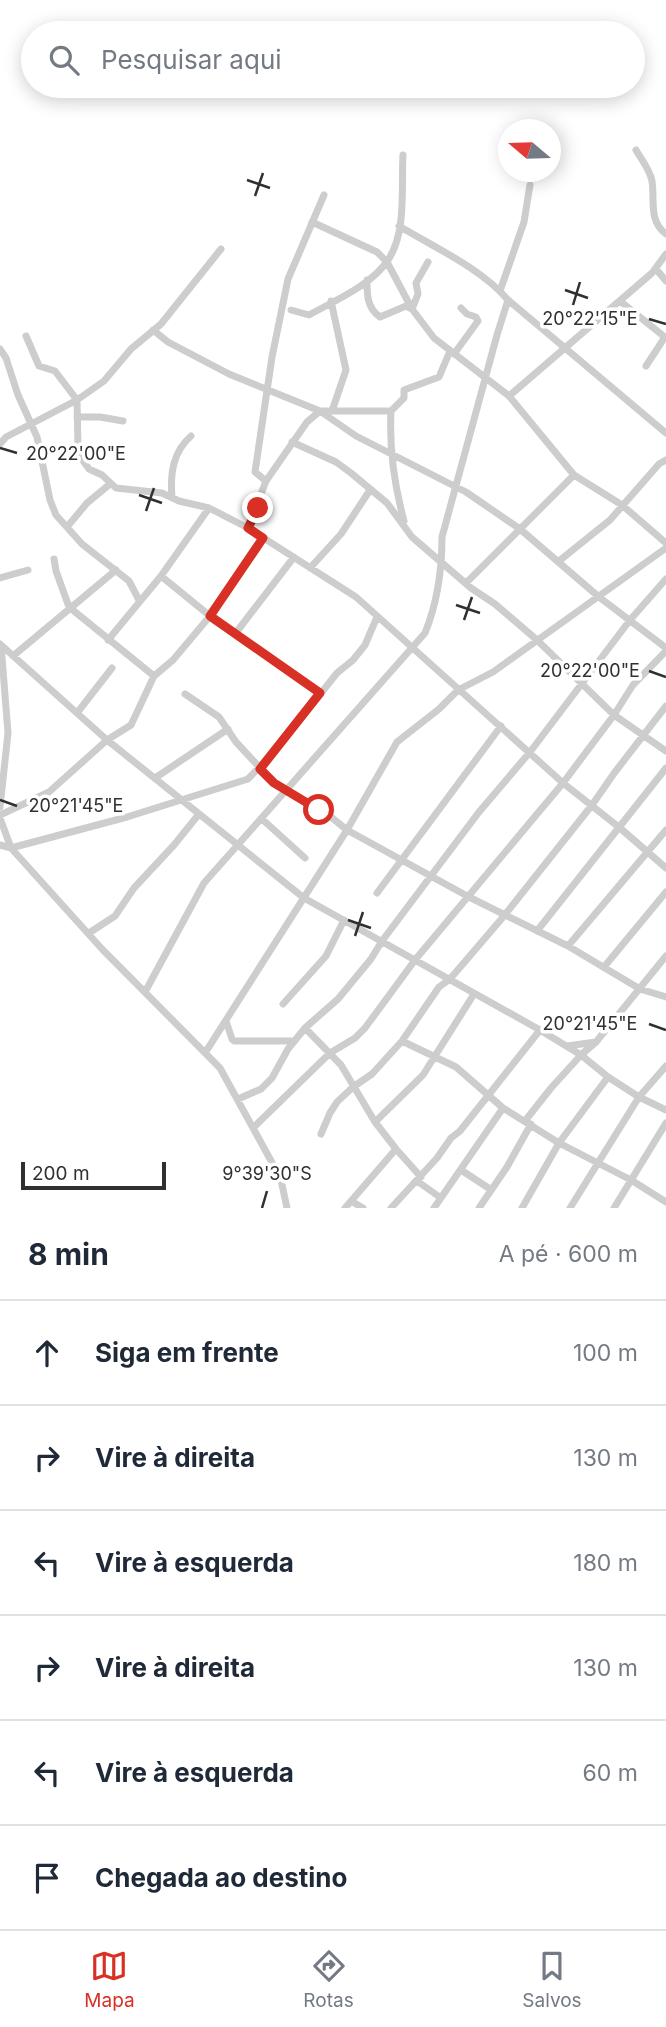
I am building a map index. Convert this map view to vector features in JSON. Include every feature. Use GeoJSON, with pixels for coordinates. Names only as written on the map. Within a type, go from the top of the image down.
{"type":"FeatureCollection","features":[{"type":"Feature","properties":{"kind":"street"},"geometry":{"type":"LineString","coordinates":[[636,150],[652,179],[651,202],[657,226],[666,234]]}},
{"type":"Feature","properties":{"kind":"street"},"geometry":{"type":"LineString","coordinates":[[291,310],[309,315],[354,291],[387,262],[399,226],[403,155]]}},
{"type":"Feature","properties":{"kind":"street"},"geometry":{"type":"LineString","coordinates":[[500,291],[524,222],[530,186]]}},
{"type":"Feature","properties":{"kind":"street"},"geometry":{"type":"LineString","coordinates":[[266,481],[255,472],[272,357],[288,279],[324,195]]}},
{"type":"Feature","properties":{"kind":"street"},"geometry":{"type":"LineString","coordinates":[[205,1053],[347,830],[397,742],[439,709],[458,690],[493,672],[666,546],[622,506],[574,475],[509,397],[428,331],[412,309],[387,262],[377,252],[312,222]]}},
{"type":"Feature","properties":{"kind":"street"},"geometry":{"type":"LineString","coordinates":[[399,226],[462,263],[500,291],[666,433]]}},
{"type":"Feature","properties":{"kind":"street"},"geometry":{"type":"LineString","coordinates":[[2,440],[77,400],[104,381],[131,349],[161,324],[221,249]]}},
{"type":"Feature","properties":{"kind":"street"},"geometry":{"type":"LineString","coordinates":[[509,397],[656,269],[666,254]]}},
{"type":"Feature","properties":{"kind":"street"},"geometry":{"type":"LineString","coordinates":[[412,309],[418,294],[416,283],[428,262]]}},
{"type":"Feature","properties":{"kind":"street"},"geometry":{"type":"LineString","coordinates":[[656,269],[666,281]]}},
{"type":"Feature","properties":{"kind":"street"},"geometry":{"type":"LineString","coordinates":[[367,280],[368,300],[376,315],[380,317],[406,306],[412,309]]}},
{"type":"Feature","properties":{"kind":"street"},"geometry":{"type":"LineString","coordinates":[[145,992],[205,883],[425,634],[443,570],[442,537],[508,300]]}},
{"type":"Feature","properties":{"kind":"street"},"geometry":{"type":"LineString","coordinates":[[331,301],[346,370],[332,411]]}},
{"type":"Feature","properties":{"kind":"street"},"geometry":{"type":"LineString","coordinates":[[620,301],[665,336],[646,366]]}},
{"type":"Feature","properties":{"kind":"street"},"geometry":{"type":"LineString","coordinates":[[405,526],[394,483],[390,439],[391,411],[404,398],[404,390],[439,377],[452,353],[478,321],[461,308]]}},
{"type":"Feature","properties":{"kind":"street"},"geometry":{"type":"LineString","coordinates":[[153,330],[168,342],[229,374],[320,411],[356,436],[456,487],[520,529],[666,650],[633,685],[564,783],[415,960],[365,1028],[355,1038],[330,1053],[254,1127]]}},
{"type":"Feature","properties":{"kind":"street"},"geometry":{"type":"LineString","coordinates":[[26,336],[35,352],[37,363],[55,371],[77,400],[78,448],[89,469],[102,475],[117,488],[162,493],[179,501],[209,508],[248,528],[356,597],[564,783],[666,868]]}},
{"type":"Feature","properties":{"kind":"street"},"geometry":{"type":"LineString","coordinates":[[0,349],[32,424],[55,515],[82,544],[129,581],[139,600]]}},
{"type":"Feature","properties":{"kind":"street"},"geometry":{"type":"LineString","coordinates":[[248,528],[266,481],[307,422],[320,411],[391,411]]}},
{"type":"Feature","properties":{"kind":"street"},"geometry":{"type":"LineString","coordinates":[[77,417],[123,421]]}},
{"type":"Feature","properties":{"kind":"street"},"geometry":{"type":"LineString","coordinates":[[172,496],[170,483],[176,454],[191,436]]}},
{"type":"Feature","properties":{"kind":"street"},"geometry":{"type":"LineString","coordinates":[[292,442],[336,462],[387,503],[412,537],[537,640],[614,715],[666,751]]}},
{"type":"Feature","properties":{"kind":"street"},"geometry":{"type":"LineString","coordinates":[[559,561],[610,520],[659,464],[666,460]]}},
{"type":"Feature","properties":{"kind":"street"},"geometry":{"type":"LineString","coordinates":[[466,583],[574,475]]}},
{"type":"Feature","properties":{"kind":"street"},"geometry":{"type":"LineString","coordinates":[[67,527],[87,503],[110,484]]}},
{"type":"Feature","properties":{"kind":"street"},"geometry":{"type":"LineString","coordinates":[[310,568],[341,534],[370,490]]}},
{"type":"Feature","properties":{"kind":"street"},"geometry":{"type":"LineString","coordinates":[[108,639],[161,576],[209,508]]}},
{"type":"Feature","properties":{"kind":"street"},"geometry":{"type":"LineString","coordinates":[[263,538],[210,616],[173,660],[154,676],[131,725],[107,740],[49,792],[0,817],[11,848],[220,1068],[281,1180],[287,1208]]}},
{"type":"Feature","properties":{"kind":"street"},"geometry":{"type":"LineString","coordinates":[[235,634],[294,558]]}},
{"type":"Feature","properties":{"kind":"street"},"geometry":{"type":"LineString","coordinates":[[54,559],[69,607],[154,676]]}},
{"type":"Feature","properties":{"kind":"street"},"geometry":{"type":"LineString","coordinates":[[0,578],[28,570]]}},
{"type":"Feature","properties":{"kind":"street"},"geometry":{"type":"LineString","coordinates":[[13,656],[116,570]]}},
{"type":"Feature","properties":{"kind":"street"},"geometry":{"type":"LineString","coordinates":[[161,576],[210,616],[320,693]]}},
{"type":"Feature","properties":{"kind":"street"},"geometry":{"type":"LineString","coordinates":[[238,1099],[261,1089],[272,1078],[288,1049],[305,1028],[338,999],[371,959],[382,940],[479,812],[530,752],[630,620],[666,579]]}},
{"type":"Feature","properties":{"kind":"street"},"geometry":{"type":"LineString","coordinates":[[0,845],[11,848],[248,779],[260,769],[320,693],[365,645],[377,617]]}},
{"type":"Feature","properties":{"kind":"street"},"geometry":{"type":"LineString","coordinates":[[0,644],[107,740],[303,898],[540,1030],[581,1055],[639,1097],[666,1110]]}},
{"type":"Feature","properties":{"kind":"street"},"geometry":{"type":"LineString","coordinates":[[0,644],[8,733],[0,807]]}},
{"type":"Feature","properties":{"kind":"street"},"geometry":{"type":"LineString","coordinates":[[77,713],[112,668]]}},
{"type":"Feature","properties":{"kind":"street"},"geometry":{"type":"LineString","coordinates":[[184,694],[215,712],[236,742],[274,783],[331,817],[347,830],[399,861],[568,946],[640,989],[666,997]]}},
{"type":"Feature","properties":{"kind":"street"},"geometry":{"type":"LineString","coordinates":[[321,1134],[330,1113],[353,1087],[372,1074],[402,1041],[439,987],[450,979],[504,916],[666,706]]}},
{"type":"Feature","properties":{"kind":"street"},"geometry":{"type":"LineString","coordinates":[[377,893],[500,726]]}},
{"type":"Feature","properties":{"kind":"street"},"geometry":{"type":"LineString","coordinates":[[155,778],[228,729]]}},
{"type":"Feature","properties":{"kind":"street"},"geometry":{"type":"LineString","coordinates":[[537,931],[666,768]]}},
{"type":"Feature","properties":{"kind":"street"},"geometry":{"type":"LineString","coordinates":[[89,933],[115,916],[134,888],[199,814]]}},
{"type":"Feature","properties":{"kind":"street"},"geometry":{"type":"LineString","coordinates":[[262,819],[305,858]]}},
{"type":"Feature","properties":{"kind":"street"},"geometry":{"type":"LineString","coordinates":[[568,946],[666,830]]}},
{"type":"Feature","properties":{"kind":"street"},"geometry":{"type":"LineString","coordinates":[[604,967],[666,892]]}},
{"type":"Feature","properties":{"kind":"street"},"geometry":{"type":"LineString","coordinates":[[283,1004],[326,956],[344,920]]}},
{"type":"Feature","properties":{"kind":"street"},"geometry":{"type":"LineString","coordinates":[[479,1208],[507,1167],[528,1123],[581,1055],[596,1042],[666,956]]}},
{"type":"Feature","properties":{"kind":"street"},"geometry":{"type":"LineString","coordinates":[[375,1122],[423,1075],[474,993]]}},
{"type":"Feature","properties":{"kind":"street"},"geometry":{"type":"LineString","coordinates":[[226,1021],[234,1041],[295,1041]]}},
{"type":"Feature","properties":{"kind":"street"},"geometry":{"type":"LineString","coordinates":[[305,1028],[346,1071],[375,1122],[419,1179],[441,1198]]}},
{"type":"Feature","properties":{"kind":"street"},"geometry":{"type":"LineString","coordinates":[[391,1208],[419,1179],[540,1030]]}},
{"type":"Feature","properties":{"kind":"street"},"geometry":{"type":"LineString","coordinates":[[402,1041],[456,1067],[503,1108],[559,1143],[665,1200],[659,1208]]}},
{"type":"Feature","properties":{"kind":"street"},"geometry":{"type":"LineString","coordinates":[[566,1046],[596,1042]]}},
{"type":"Feature","properties":{"kind":"street"},"geometry":{"type":"LineString","coordinates":[[570,1208],[639,1097],[666,1066]]}},
{"type":"Feature","properties":{"kind":"street"},"geometry":{"type":"LineString","coordinates":[[522,1208],[559,1143],[608,1077]]}},
{"type":"Feature","properties":{"kind":"street"},"geometry":{"type":"LineString","coordinates":[[434,1208],[503,1108]]}},
{"type":"Feature","properties":{"kind":"street"},"geometry":{"type":"LineString","coordinates":[[614,1208],[666,1123]]}},
{"type":"Feature","properties":{"kind":"street"},"geometry":{"type":"LineString","coordinates":[[345,1208],[396,1149]]}},
{"type":"Feature","properties":{"kind":"street"},"geometry":{"type":"LineString","coordinates":[[461,1170],[490,1189]]}},
{"type":"Feature","properties":{"kind":"street"},"geometry":{"type":"LineString","coordinates":[[351,1200],[363,1208]]}},
{"type":"Feature","properties":{"kind":"route"},"geometry":{"type":"LineString","coordinates":[[258,508],[248,528],[263,538],[210,616],[320,693],[260,769],[274,783],[319,810]]}}]}
